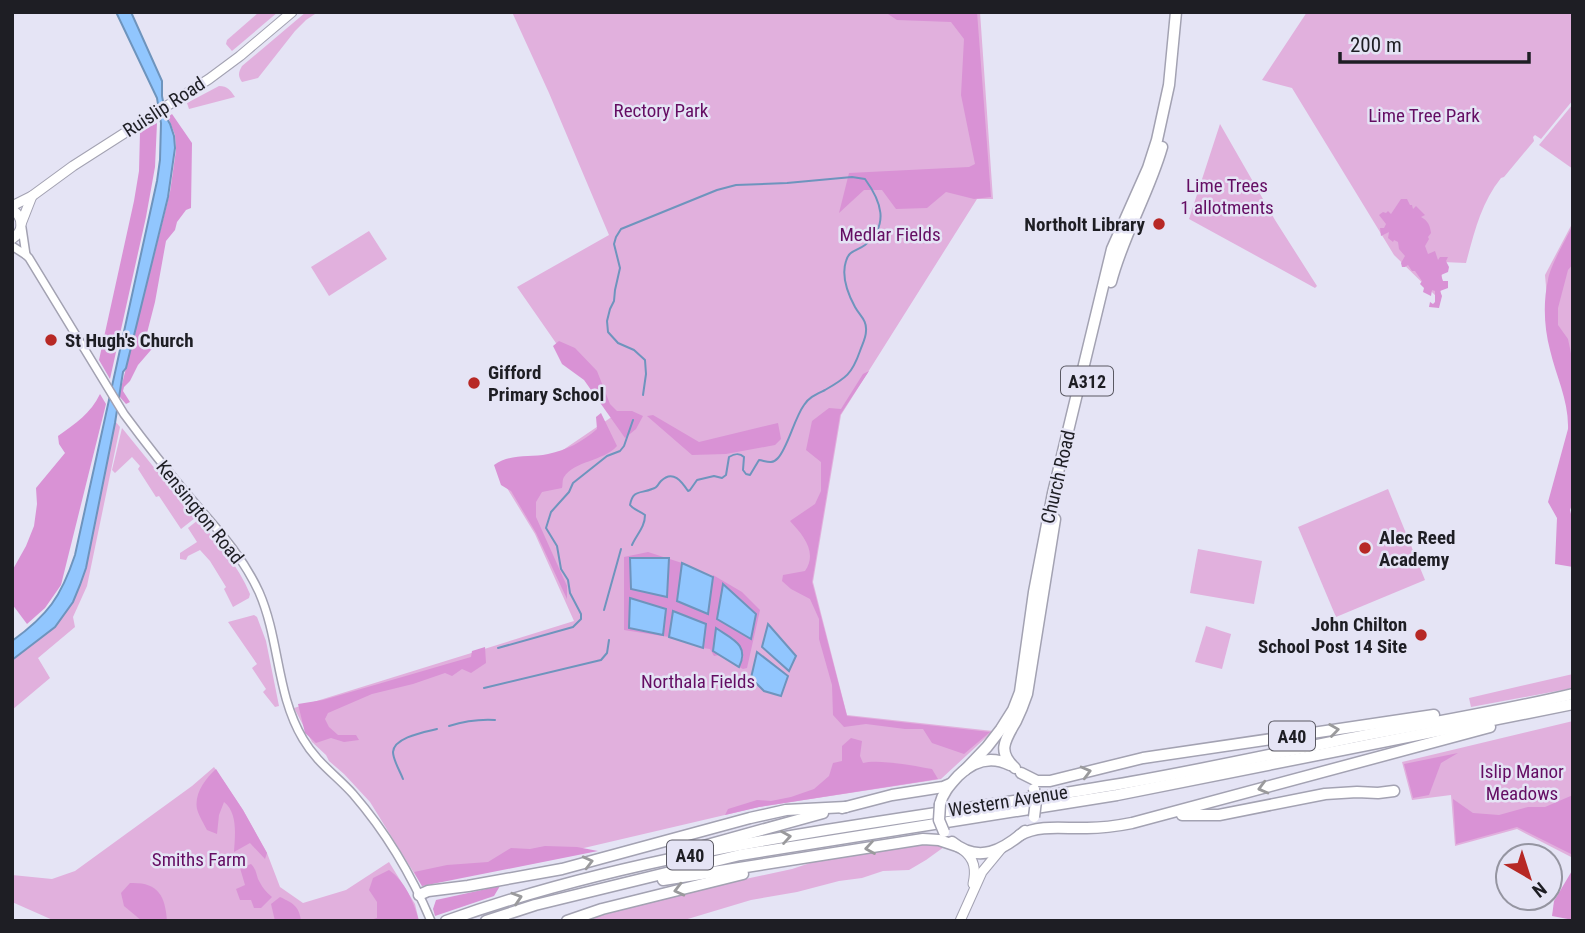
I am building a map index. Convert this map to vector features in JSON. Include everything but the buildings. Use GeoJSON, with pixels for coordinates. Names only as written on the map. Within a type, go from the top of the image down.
{"type":"FeatureCollection","features":[{"type":"Feature","properties":{"kind":"highway","name":"Church Road"},"geometry":{"type":"LineString","coordinates":[[965,769],[1001,729],[1020,692],[1034,592],[1053,493],[1112,250],[1148,168],[1157,139],[1169,85],[1176,12]]}},
{"type":"Feature","properties":{"kind":"highway","name":"Church Road"},"geometry":{"type":"LineString","coordinates":[[1018,770],[1007,760],[1004,748],[1027,694],[1060,495],[1114,270],[1164,142],[1176,86],[1183,12]]}},
{"type":"Feature","properties":{"kind":"highway","name":"A40"},"geometry":{"type":"LineString","coordinates":[[1018,770],[1037,781],[1050,782],[1143,758],[1571,699]]}},
{"type":"Feature","properties":{"kind":"highway","name":"A40"},"geometry":{"type":"LineString","coordinates":[[1020,835],[1029,831],[1054,828],[1115,827],[1163,816],[1571,699]]}},
{"type":"Feature","properties":{"kind":"highway","name":"Western Avenue"},"geometry":{"type":"LineString","coordinates":[[449,920],[532,893],[633,866],[747,843],[1115,785],[1571,699]]}},
{"type":"Feature","properties":{"kind":"highway","name":"Western Avenue"},"geometry":{"type":"LineString","coordinates":[[486,921],[536,905],[740,855],[1117,795],[1571,699]]}},
{"type":"Feature","properties":{"kind":"highway"},"geometry":{"type":"LineString","coordinates":[[965,769],[975,763],[989,760],[1003,762],[1018,770]]}},
{"type":"Feature","properties":{"kind":"highway","name":"A312"},"geometry":{"type":"LineString","coordinates":[[965,769],[942,794],[939,820],[943,832],[959,847],[973,852],[989,853],[1020,835],[1034,817],[1037,801],[1034,789],[1018,770]]}},
{"type":"Feature","properties":{"kind":"highway","name":"A40"},"geometry":{"type":"LineString","coordinates":[[633,866],[892,795],[950,784]]}},
{"type":"Feature","properties":{"kind":"highway"},"geometry":{"type":"LineString","coordinates":[[1163,816],[1219,815],[1325,794],[1394,791]]}},
{"type":"Feature","properties":{"kind":"highway"},"geometry":{"type":"LineString","coordinates":[[419,895],[428,891],[562,869],[786,810],[846,807]]}},
{"type":"Feature","properties":{"kind":"highway","name":"A40"},"geometry":{"type":"LineString","coordinates":[[587,892],[923,839],[939,840],[959,847]]}},
{"type":"Feature","properties":{"kind":"highway"},"geometry":{"type":"LineString","coordinates":[[567,921],[602,909],[817,856]]}},
{"type":"Feature","properties":{"kind":"main road","name":"Ruislip Road"},"geometry":{"type":"LineString","coordinates":[[12,208],[240,56],[292,12]]}},
{"type":"Feature","properties":{"kind":"main road"},"geometry":{"type":"LineString","coordinates":[[12,239],[18,235],[32,197]]}},
{"type":"Feature","properties":{"kind":"main road"},"geometry":{"type":"LineString","coordinates":[[12,208],[19,215],[22,225]]}},
{"type":"Feature","properties":{"kind":"main road","name":"A312"},"geometry":{"type":"LineString","coordinates":[[960,921],[991,859],[1005,846]]}},
{"type":"Feature","properties":{"kind":"main road","name":"A312"},"geometry":{"type":"LineString","coordinates":[[959,847],[970,855],[975,868],[967,906]]}},
{"type":"Feature","properties":{"kind":"street","name":"Kensington Road"},"geometry":{"type":"LineString","coordinates":[[22,225],[26,255],[124,414],[235,551],[262,601],[272,628],[286,704],[299,732],[321,764],[358,801],[394,851],[431,921]]}},
{"type":"Feature","properties":{"kind":"street","name":"Kensington Road"},"geometry":{"type":"LineString","coordinates":[[12,246],[26,255]]}},
{"type":"Feature","properties":{"kind":"green space"},"geometry":{"type":"Polygon","coordinates":[[[259,12],[278,12],[232,51],[226,44],[227,40],[259,12]]]}},
{"type":"Feature","properties":{"kind":"green space"},"geometry":{"type":"Polygon","coordinates":[[[306,12],[318,12],[295,31],[258,78],[242,82],[239,74],[242,66],[306,12]]]}},
{"type":"Feature","properties":{"kind":"green space"},"geometry":{"type":"Polygon","coordinates":[[[512,12],[980,12],[993,199],[977,199],[841,415],[813,582],[847,715],[993,731],[941,779],[759,807],[422,886],[370,802],[312,742],[294,708],[574,621],[535,534],[507,488],[616,414],[565,356],[517,287],[609,235],[512,12]]]}},
{"type":"Feature","properties":{"kind":"green space","name":"Lime Tree Park"},"geometry":{"type":"Polygon","coordinates":[[[1307,12],[1573,12],[1573,100],[1541,139],[1535,135],[1533,137],[1534,141],[1494,188],[1479,219],[1466,263],[1443,262],[1440,300],[1394,255],[1292,88],[1262,80],[1307,12]]]}},
{"type":"Feature","properties":{"kind":"green space"},"geometry":{"type":"Polygon","coordinates":[[[219,86],[230,90],[235,97],[189,109],[187,103],[219,86]]]}},
{"type":"Feature","properties":{"kind":"green space"},"geometry":{"type":"Polygon","coordinates":[[[1573,104],[1573,169],[1539,145],[1573,104]]]}},
{"type":"Feature","properties":{"kind":"green space","name":"Lime Trees 1 allotments"},"geometry":{"type":"Polygon","coordinates":[[[1220,124],[1275,220],[1317,286],[1315,288],[1189,219],[1220,124]]]}},
{"type":"Feature","properties":{"kind":"green space"},"geometry":{"type":"Polygon","coordinates":[[[1573,222],[1573,415],[1549,321],[1545,275],[1573,222]]]}},
{"type":"Feature","properties":{"kind":"green space"},"geometry":{"type":"Polygon","coordinates":[[[369,231],[387,259],[329,296],[311,267],[369,231]]]}},
{"type":"Feature","properties":{"kind":"green space"},"geometry":{"type":"Polygon","coordinates":[[[115,421],[120,427],[87,586],[73,617],[75,627],[38,658],[50,678],[12,710],[12,660],[49,631],[66,611],[80,585],[86,568],[115,421]]]}},
{"type":"Feature","properties":{"kind":"green space"},"geometry":{"type":"Polygon","coordinates":[[[122,428],[195,518],[181,529],[159,496],[156,497],[138,469],[140,466],[132,457],[115,473],[112,470],[122,428]]]}},
{"type":"Feature","properties":{"kind":"green space"},"geometry":{"type":"Polygon","coordinates":[[[1388,489],[1425,580],[1336,617],[1298,527],[1388,489]]]}},
{"type":"Feature","properties":{"kind":"green space"},"geometry":{"type":"Polygon","coordinates":[[[198,520],[234,564],[250,594],[249,598],[233,607],[224,589],[226,587],[200,550],[186,560],[180,559],[180,553],[197,542],[188,528],[198,520]]]}},
{"type":"Feature","properties":{"kind":"green space"},"geometry":{"type":"Polygon","coordinates":[[[1198,549],[1262,561],[1254,604],[1190,593],[1198,549]]]}},
{"type":"Feature","properties":{"kind":"green space"},"geometry":{"type":"Polygon","coordinates":[[[254,615],[266,641],[279,706],[275,707],[263,692],[266,689],[252,668],[257,664],[228,622],[254,615]]]}},
{"type":"Feature","properties":{"kind":"green space"},"geometry":{"type":"Polygon","coordinates":[[[1206,626],[1231,634],[1222,669],[1195,662],[1206,626]]]}},
{"type":"Feature","properties":{"kind":"green space"},"geometry":{"type":"Polygon","coordinates":[[[1573,674],[1573,688],[1471,707],[1469,698],[1573,674]]]}},
{"type":"Feature","properties":{"kind":"green space","name":"Islip Manor Meadows"},"geometry":{"type":"Polygon","coordinates":[[[1573,721],[1573,858],[1564,853],[1564,842],[1542,842],[1517,829],[1455,846],[1451,795],[1412,800],[1402,762],[1573,721]]]}},
{"type":"Feature","properties":{"kind":"green space","name":"Smiths Farm"},"geometry":{"type":"Polygon","coordinates":[[[214,767],[243,810],[267,853],[280,887],[303,903],[346,890],[389,862],[415,904],[419,921],[55,921],[12,902],[12,875],[52,879],[75,871],[214,767]]]}},
{"type":"Feature","properties":{"kind":"green space"},"geometry":{"type":"Polygon","coordinates":[[[935,843],[944,847],[909,870],[883,871],[862,878],[751,900],[681,921],[582,921],[694,890],[792,869],[819,860],[935,843]]]}},
{"type":"Feature","properties":{"kind":"shaded area"},"geometry":{"type":"Polygon","coordinates":[[[885,12],[977,12],[991,197],[974,199],[946,192],[927,208],[896,209],[882,190],[864,190],[839,213],[849,173],[969,167],[975,164],[961,95],[964,39],[951,22],[897,20],[885,12]]]}},
{"type":"Feature","properties":{"kind":"shaded area"},"geometry":{"type":"Polygon","coordinates":[[[172,114],[192,143],[191,208],[186,210],[166,241],[147,333],[157,343],[124,387],[123,391],[130,402],[126,404],[119,396],[170,192],[176,150],[175,135],[168,117],[172,114]]]}},
{"type":"Feature","properties":{"kind":"shaded area"},"geometry":{"type":"Polygon","coordinates":[[[157,123],[155,167],[146,217],[110,379],[99,360],[134,201],[139,171],[140,132],[157,123]]]}},
{"type":"Feature","properties":{"kind":"shaded area"},"geometry":{"type":"Polygon","coordinates":[[[1401,199],[1407,199],[1413,209],[1416,206],[1425,215],[1421,217],[1428,224],[1431,233],[1425,246],[1428,254],[1435,251],[1438,260],[1440,257],[1448,257],[1448,272],[1441,275],[1443,281],[1448,281],[1448,288],[1440,291],[1442,296],[1439,308],[1429,307],[1430,302],[1435,302],[1435,291],[1432,290],[1431,296],[1423,292],[1424,288],[1420,284],[1422,281],[1415,271],[1408,265],[1402,267],[1405,256],[1399,249],[1398,242],[1388,238],[1389,232],[1381,236],[1380,228],[1384,228],[1386,224],[1379,215],[1388,211],[1391,214],[1401,199]]]}},
{"type":"Feature","properties":{"kind":"shaded area"},"geometry":{"type":"Polygon","coordinates":[[[1573,225],[1573,264],[1568,270],[1558,308],[1558,325],[1568,339],[1573,363],[1573,502],[1570,510],[1573,522],[1573,567],[1555,564],[1557,518],[1548,502],[1568,429],[1568,419],[1548,342],[1545,306],[1549,274],[1573,225]]]}},
{"type":"Feature","properties":{"kind":"shaded area"},"geometry":{"type":"Polygon","coordinates":[[[559,341],[575,348],[597,371],[610,404],[617,411],[632,411],[643,416],[636,429],[625,438],[584,380],[562,364],[553,346],[559,341]]]}},
{"type":"Feature","properties":{"kind":"shaded area"},"geometry":{"type":"Polygon","coordinates":[[[869,371],[840,415],[812,582],[847,716],[990,732],[964,754],[932,743],[923,729],[866,724],[844,727],[833,715],[832,685],[819,639],[819,619],[810,599],[782,581],[783,575],[805,571],[809,564],[807,544],[790,521],[815,504],[821,491],[821,462],[806,450],[812,421],[829,408],[841,409],[863,374],[869,371]]]}},
{"type":"Feature","properties":{"kind":"shaded area"},"geometry":{"type":"Polygon","coordinates":[[[100,394],[106,404],[61,585],[45,608],[27,624],[12,604],[12,571],[34,526],[36,488],[65,453],[59,444],[58,436],[87,412],[100,394]]]}},
{"type":"Feature","properties":{"kind":"shaded area"},"geometry":{"type":"Polygon","coordinates":[[[601,413],[617,446],[605,455],[569,472],[563,478],[562,488],[542,492],[536,502],[536,517],[567,586],[567,599],[536,533],[511,491],[501,485],[494,465],[507,459],[548,454],[574,445],[597,429],[596,417],[601,413]]]}},
{"type":"Feature","properties":{"kind":"shaded area"},"geometry":{"type":"Polygon","coordinates":[[[653,415],[699,442],[778,423],[781,439],[775,445],[726,454],[692,455],[647,416],[653,415]]]}},
{"type":"Feature","properties":{"kind":"shaded area"},"geometry":{"type":"Polygon","coordinates":[[[648,552],[682,563],[677,601],[708,614],[713,575],[742,592],[760,610],[747,668],[739,667],[743,658],[713,651],[719,655],[714,656],[710,649],[703,648],[706,624],[673,611],[669,637],[624,630],[624,557],[648,552]]]}},
{"type":"Feature","properties":{"kind":"shaded area"},"geometry":{"type":"Polygon","coordinates":[[[485,647],[486,663],[471,673],[462,669],[452,676],[445,673],[372,694],[328,713],[325,719],[338,735],[356,735],[359,740],[344,742],[331,738],[316,743],[305,733],[298,704],[323,700],[471,657],[472,651],[485,647]]]}},
{"type":"Feature","properties":{"kind":"shaded area"},"geometry":{"type":"Polygon","coordinates":[[[851,738],[862,741],[860,756],[863,763],[887,762],[932,769],[938,779],[759,807],[725,815],[728,809],[757,800],[771,801],[814,789],[829,776],[833,763],[842,761],[842,746],[851,738]]]}},
{"type":"Feature","properties":{"kind":"shaded area"},"geometry":{"type":"Polygon","coordinates":[[[1458,753],[1441,763],[1429,795],[1413,798],[1404,764],[1458,753]]]}},
{"type":"Feature","properties":{"kind":"shaded area"},"geometry":{"type":"Polygon","coordinates":[[[216,769],[267,853],[265,859],[250,843],[234,852],[234,818],[224,802],[219,815],[217,834],[207,830],[197,809],[197,798],[204,782],[216,769]]]}},
{"type":"Feature","properties":{"kind":"shaded area"},"geometry":{"type":"Polygon","coordinates":[[[1573,795],[1573,855],[1564,850],[1564,842],[1547,842],[1517,827],[1456,844],[1453,799],[1473,813],[1499,815],[1528,807],[1545,807],[1573,795]]]}},
{"type":"Feature","properties":{"kind":"shaded area"},"geometry":{"type":"Polygon","coordinates":[[[545,846],[598,851],[422,886],[414,872],[447,865],[488,862],[511,848],[530,849],[545,846]]]}},
{"type":"Feature","properties":{"kind":"shaded area"},"geometry":{"type":"Polygon","coordinates":[[[251,864],[261,884],[272,897],[261,908],[254,908],[251,900],[240,900],[236,889],[245,885],[240,868],[251,864]]]}},
{"type":"Feature","properties":{"kind":"shaded area"},"geometry":{"type":"Polygon","coordinates":[[[1573,869],[1573,920],[1552,916],[1553,912],[1564,912],[1564,884],[1573,869]]]}},
{"type":"Feature","properties":{"kind":"shaded area"},"geometry":{"type":"Polygon","coordinates":[[[389,870],[408,892],[419,921],[367,921],[377,918],[377,902],[369,890],[373,878],[389,870]]]}},
{"type":"Feature","properties":{"kind":"shaded area"},"geometry":{"type":"Polygon","coordinates":[[[130,883],[147,885],[158,892],[162,897],[167,921],[142,921],[124,906],[121,893],[130,883]]]}},
{"type":"Feature","properties":{"kind":"shaded area"},"geometry":{"type":"Polygon","coordinates":[[[500,886],[494,896],[435,916],[433,909],[436,900],[500,886]]]}},
{"type":"Feature","properties":{"kind":"shaded area"},"geometry":{"type":"Polygon","coordinates":[[[280,897],[295,906],[301,921],[275,921],[271,904],[280,897]]]}},
{"type":"Feature","properties":{"kind":"water"},"geometry":{"type":"Polygon","coordinates":[[[116,12],[131,12],[162,81],[166,117],[174,136],[175,148],[168,197],[123,372],[86,568],[73,602],[55,627],[12,660],[12,641],[35,623],[52,604],[75,555],[157,181],[161,123],[157,98],[116,12]]]}},
{"type":"Feature","properties":{"kind":"water"},"geometry":{"type":"Polygon","coordinates":[[[630,558],[669,558],[667,597],[631,589],[630,558]]]}},
{"type":"Feature","properties":{"kind":"water"},"geometry":{"type":"Polygon","coordinates":[[[682,563],[713,577],[708,614],[677,601],[682,563]]]}},
{"type":"Feature","properties":{"kind":"water"},"geometry":{"type":"Polygon","coordinates":[[[723,584],[756,614],[751,639],[717,619],[723,584]]]}},
{"type":"Feature","properties":{"kind":"water"},"geometry":{"type":"Polygon","coordinates":[[[630,598],[666,609],[663,635],[629,628],[630,598]]]}},
{"type":"Feature","properties":{"kind":"water"},"geometry":{"type":"Polygon","coordinates":[[[673,611],[706,624],[703,648],[669,637],[673,611]]]}},
{"type":"Feature","properties":{"kind":"water"},"geometry":{"type":"Polygon","coordinates":[[[768,624],[796,656],[789,671],[762,647],[768,624]]]}},
{"type":"Feature","properties":{"kind":"water"},"geometry":{"type":"Polygon","coordinates":[[[716,628],[741,648],[742,659],[739,667],[713,651],[716,628]]]}},
{"type":"Feature","properties":{"kind":"water"},"geometry":{"type":"Polygon","coordinates":[[[757,652],[788,676],[781,696],[764,691],[751,678],[757,652]]]}},
{"type":"Feature","properties":{"kind":"waterway"},"geometry":{"type":"LineString","coordinates":[[632,545],[645,519],[645,515],[630,505],[635,494],[656,488],[669,476],[677,478],[688,491],[697,480],[714,476],[722,478],[726,475],[729,457],[736,454],[744,457],[743,470],[750,475],[759,460],[771,462],[778,458],[808,400],[838,382],[851,370],[864,341],[866,327],[848,291],[845,279],[846,261],[849,255],[873,237],[880,221],[879,204],[865,179],[852,177],[736,185],[717,190],[621,229],[614,244],[620,268],[607,321],[608,332],[618,343],[634,350],[645,360],[643,395]]}},
{"type":"Feature","properties":{"kind":"waterway"},"geometry":{"type":"LineString","coordinates":[[498,648],[573,627],[581,619],[570,593],[568,580],[561,569],[557,546],[546,528],[551,512],[569,492],[573,483],[607,456],[620,451],[633,420]]}},
{"type":"Feature","properties":{"kind":"waterway"},"geometry":{"type":"LineString","coordinates":[[604,610],[621,549]]}},
{"type":"Feature","properties":{"kind":"waterway"},"geometry":{"type":"LineString","coordinates":[[484,688],[601,660],[607,653],[609,640]]}},
{"type":"Feature","properties":{"kind":"waterway"},"geometry":{"type":"LineString","coordinates":[[449,726],[495,720]]}},
{"type":"Feature","properties":{"kind":"waterway"},"geometry":{"type":"LineString","coordinates":[[403,779],[394,758],[395,747],[404,739],[437,729]]}},
{"type":"Feature","properties":{"kind":"place","name":"Northolt Library"},"geometry":{"type":"Point","coordinates":[1159,224]}},
{"type":"Feature","properties":{"kind":"place","name":"St Hugh's Church"},"geometry":{"type":"Point","coordinates":[51,340]}},
{"type":"Feature","properties":{"kind":"place","name":"Gifford Primary School"},"geometry":{"type":"Point","coordinates":[474,383]}},
{"type":"Feature","properties":{"kind":"place","name":"Alec Reed Academy"},"geometry":{"type":"Point","coordinates":[1365,548]}},
{"type":"Feature","properties":{"kind":"place","name":"John Chilton School Post 14 Site"},"geometry":{"type":"Point","coordinates":[1421,635]}},
{"type":"Feature","properties":{"kind":"park label","name":"Rectory Park"},"geometry":{"type":"Point","coordinates":[661,110]}},
{"type":"Feature","properties":{"kind":"park label","name":"Medlar Fields"},"geometry":{"type":"Point","coordinates":[890,234]}},
{"type":"Feature","properties":{"kind":"park label","name":"Northala Fields"},"geometry":{"type":"Point","coordinates":[698,681]}}]}
